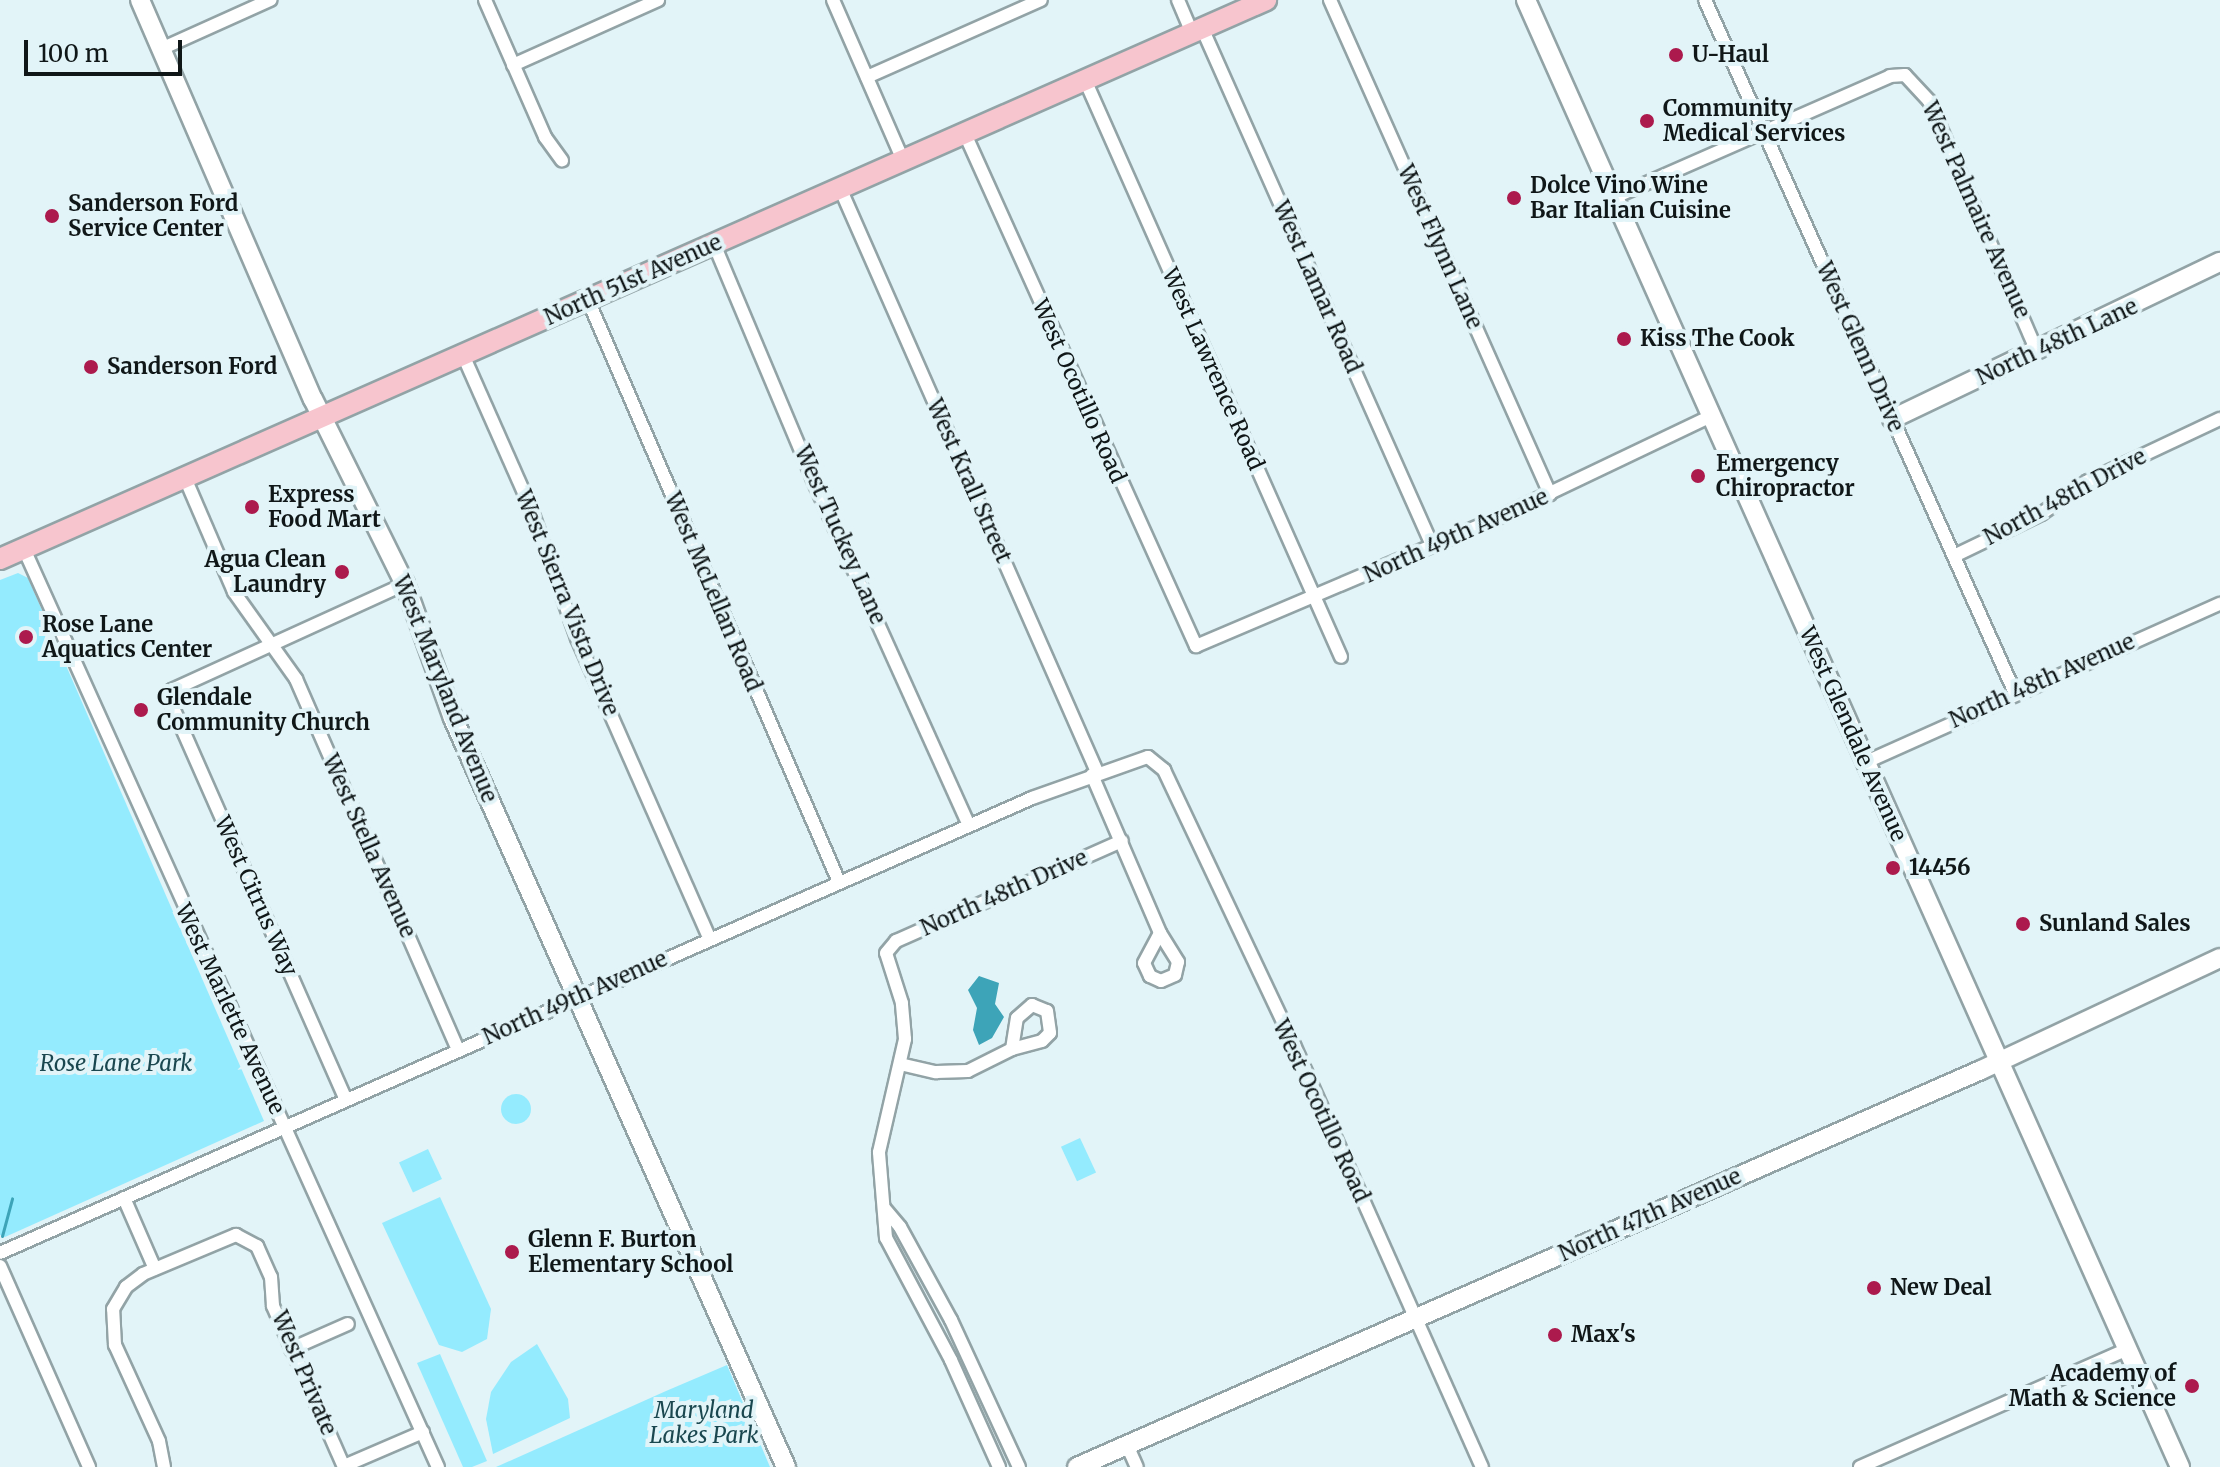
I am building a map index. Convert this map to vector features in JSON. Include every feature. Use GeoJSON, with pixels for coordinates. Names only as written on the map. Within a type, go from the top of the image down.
{"type":"FeatureCollection","features":[{"type":"Feature","properties":{"kind":"main road","name":"North 51st Avenue"},"geometry":{"type":"LineString","coordinates":[[0,559],[1266,0]]}},
{"type":"Feature","properties":{"kind":"street","name":"West Maryland Avenue"},"geometry":{"type":"LineString","coordinates":[[140,0],[324,416],[405,584],[453,718],[786,1467]]}},
{"type":"Feature","properties":{"kind":"street"},"geometry":{"type":"LineString","coordinates":[[161,49],[270,0]]}},
{"type":"Feature","properties":{"kind":"street"},"geometry":{"type":"LineString","coordinates":[[485,0],[545,137],[562,160]]}},
{"type":"Feature","properties":{"kind":"street"},"geometry":{"type":"LineString","coordinates":[[513,65],[658,0]]}},
{"type":"Feature","properties":{"kind":"street"},"geometry":{"type":"LineString","coordinates":[[833,0],[903,160]]}},
{"type":"Feature","properties":{"kind":"street"},"geometry":{"type":"LineString","coordinates":[[867,77],[1041,0]]}},
{"type":"Feature","properties":{"kind":"street","name":"West Lamar Road"},"geometry":{"type":"LineString","coordinates":[[1178,0],[1197,30],[1432,545]]}},
{"type":"Feature","properties":{"kind":"street","name":"West Flynn Lane"},"geometry":{"type":"LineString","coordinates":[[1330,0],[1550,494]]}},
{"type":"Feature","properties":{"kind":"street","name":"West Glendale Avenue"},"geometry":{"type":"LineString","coordinates":[[1526,0],[2180,1467]]}},
{"type":"Feature","properties":{"kind":"street","name":"West Glenn Drive"},"geometry":{"type":"LineString","coordinates":[[1705,0],[2015,693]]}},
{"type":"Feature","properties":{"kind":"street","name":"West Palmaire Avenue"},"geometry":{"type":"LineString","coordinates":[[1764,131],[1890,76],[1905,75],[1929,101],[2037,352]]}},
{"type":"Feature","properties":{"kind":"street","name":"West Lawrence Road"},"geometry":{"type":"LineString","coordinates":[[1085,80],[1341,657]]}},
{"type":"Feature","properties":{"kind":"street"},"geometry":{"type":"LineString","coordinates":[[1615,197],[1764,131]]}},
{"type":"Feature","properties":{"kind":"street","name":"West Ocotillo Road"},"geometry":{"type":"LineString","coordinates":[[965,134],[1196,646]]}},
{"type":"Feature","properties":{"kind":"street","name":"West Krall Street"},"geometry":{"type":"LineString","coordinates":[[840,188],[1095,775],[1160,933]]}},
{"type":"Feature","properties":{"kind":"street","name":"West Tuckey Lane"},"geometry":{"type":"LineString","coordinates":[[714,244],[813,480],[969,825]]}},
{"type":"Feature","properties":{"kind":"street","name":"North 48th Lane"},"geometry":{"type":"LineString","coordinates":[[1892,419],[2220,262]]}},
{"type":"Feature","properties":{"kind":"street","name":"West McLellan Road"},"geometry":{"type":"LineString","coordinates":[[588,300],[839,882]]}},
{"type":"Feature","properties":{"kind":"street","name":"West Sierra Vista Drive"},"geometry":{"type":"LineString","coordinates":[[463,355],[530,506],[577,638],[710,939]]}},
{"type":"Feature","properties":{"kind":"street","name":"North 49th Avenue"},"geometry":{"type":"LineString","coordinates":[[1196,646],[1315,598],[1550,494],[1711,416]]}},
{"type":"Feature","properties":{"kind":"street","name":"North 48th Drive"},"geometry":{"type":"LineString","coordinates":[[1954,556],[2041,514],[2088,481],[2220,419]]}},
{"type":"Feature","properties":{"kind":"street","name":"West Stella Avenue"},"geometry":{"type":"LineString","coordinates":[[185,478],[234,592],[273,642],[296,679],[458,1049]]}},
{"type":"Feature","properties":{"kind":"street","name":"West Marlette Avenue"},"geometry":{"type":"LineString","coordinates":[[24,549],[274,1112],[285,1127],[438,1467]]}},
{"type":"Feature","properties":{"kind":"street"},"geometry":{"type":"LineString","coordinates":[[273,642],[405,584]]}},
{"type":"Feature","properties":{"kind":"street","name":"North 48th Avenue"},"geometry":{"type":"LineString","coordinates":[[1866,762],[2015,693],[2220,606]]}},
{"type":"Feature","properties":{"kind":"street","name":"West Citrus Way"},"geometry":{"type":"LineString","coordinates":[[273,642],[172,690],[172,705],[346,1100]]}},
{"type":"Feature","properties":{"kind":"street","name":"North 49th Avenue"},"geometry":{"type":"LineString","coordinates":[[0,1253],[969,825],[1142,757],[1154,758]]}},
{"type":"Feature","properties":{"kind":"street","name":"West Ocotillo Road"},"geometry":{"type":"LineString","coordinates":[[1154,758],[1294,1045],[1482,1467]]}},
{"type":"Feature","properties":{"kind":"street","name":"North 48th Drive"},"geometry":{"type":"LineString","coordinates":[[900,1064],[904,1013],[887,947],[1122,841]]}},
{"type":"Feature","properties":{"kind":"street","name":"North 47th Avenue"},"geometry":{"type":"LineString","coordinates":[[1077,1467],[1999,1061],[2220,958]]}},
{"type":"Feature","properties":{"kind":"street"},"geometry":{"type":"LineString","coordinates":[[999,1467],[951,1360],[886,1238],[885,1209],[878,1185],[879,1152],[900,1064],[968,1071],[1012,1049]]}},
{"type":"Feature","properties":{"kind":"street"},"geometry":{"type":"LineString","coordinates":[[124,1198],[155,1269],[126,1287],[113,1309],[115,1345],[159,1441],[164,1467]]}},
{"type":"Feature","properties":{"kind":"street"},"geometry":{"type":"LineString","coordinates":[[885,1209],[900,1227],[951,1320],[1019,1467]]}},
{"type":"Feature","properties":{"kind":"street","name":"West Private"},"geometry":{"type":"LineString","coordinates":[[155,1269],[229,1236],[247,1238],[257,1246],[271,1277],[273,1306],[344,1467]]}},
{"type":"Feature","properties":{"kind":"street"},"geometry":{"type":"LineString","coordinates":[[0,1266],[89,1467]]}},
{"type":"Feature","properties":{"kind":"street"},"geometry":{"type":"LineString","coordinates":[[291,1349],[348,1324]]}},
{"type":"Feature","properties":{"kind":"street"},"geometry":{"type":"LineString","coordinates":[[1860,1467],[2127,1349]]}},
{"type":"Feature","properties":{"kind":"street"},"geometry":{"type":"LineString","coordinates":[[344,1467],[423,1432]]}},
{"type":"Feature","properties":{"kind":"street"},"geometry":{"type":"LineString","coordinates":[[1127,1445],[1137,1467]]}},
{"type":"Feature","properties":{"kind":"green space","name":"Rose Lane Park"},"geometry":{"type":"Polygon","coordinates":[[[18,573],[28,578],[264,1121],[5,1237],[0,1235],[0,580],[18,573]]]}},
{"type":"Feature","properties":{"kind":"green space"},"geometry":{"type":"Polygon","coordinates":[[[516,1094],[527,1098],[531,1109],[527,1120],[516,1124],[505,1120],[501,1109],[505,1098],[516,1094]]]}},
{"type":"Feature","properties":{"kind":"green space"},"geometry":{"type":"Polygon","coordinates":[[[1080,1138],[1096,1172],[1077,1181],[1061,1147],[1080,1138]]]}},
{"type":"Feature","properties":{"kind":"green space"},"geometry":{"type":"Polygon","coordinates":[[[428,1149],[442,1179],[413,1192],[399,1163],[428,1149]]]}},
{"type":"Feature","properties":{"kind":"green space"},"geometry":{"type":"Polygon","coordinates":[[[440,1197],[491,1309],[487,1339],[462,1352],[439,1345],[382,1223],[440,1197]]]}},
{"type":"Feature","properties":{"kind":"green space"},"geometry":{"type":"Polygon","coordinates":[[[537,1344],[568,1399],[570,1418],[493,1454],[486,1419],[491,1392],[511,1362],[537,1344]]]}},
{"type":"Feature","properties":{"kind":"green space"},"geometry":{"type":"Polygon","coordinates":[[[440,1354],[487,1461],[472,1467],[463,1467],[417,1363],[440,1354]]]}},
{"type":"Feature","properties":{"kind":"green space","name":"Maryland Lakes Park"},"geometry":{"type":"Polygon","coordinates":[[[727,1365],[770,1467],[496,1467],[666,1391],[727,1365]]]}},
{"type":"Feature","properties":{"kind":"shaded area"},"geometry":{"type":"Polygon","coordinates":[[[979,976],[999,983],[995,1004],[1004,1017],[992,1038],[979,1045],[973,1030],[977,1008],[968,990],[979,976]]]}},
{"type":"Feature","properties":{"kind":"waterway"},"geometry":{"type":"LineString","coordinates":[[2,1236],[12,1198]]}},
{"type":"Feature","properties":{"kind":"place","name":"U-Haul"},"geometry":{"type":"Point","coordinates":[1676,55]}},
{"type":"Feature","properties":{"kind":"place","name":"Community Medical Services"},"geometry":{"type":"Point","coordinates":[1647,121]}},
{"type":"Feature","properties":{"kind":"place","name":"Dolce Vino Wine Bar Italian Cuisine"},"geometry":{"type":"Point","coordinates":[1514,198]}},
{"type":"Feature","properties":{"kind":"place","name":"Sanderson Ford Service Center"},"geometry":{"type":"Point","coordinates":[52,216]}},
{"type":"Feature","properties":{"kind":"place","name":"Kiss The Cook"},"geometry":{"type":"Point","coordinates":[1624,339]}},
{"type":"Feature","properties":{"kind":"place","name":"Sanderson Ford"},"geometry":{"type":"Point","coordinates":[91,367]}},
{"type":"Feature","properties":{"kind":"place","name":"Emergency Chiropractor"},"geometry":{"type":"Point","coordinates":[1698,476]}},
{"type":"Feature","properties":{"kind":"place","name":"Express Food Mart"},"geometry":{"type":"Point","coordinates":[252,507]}},
{"type":"Feature","properties":{"kind":"place","name":"Agua Clean Laundry"},"geometry":{"type":"Point","coordinates":[342,572]}},
{"type":"Feature","properties":{"kind":"place","name":"Rose Lane Aquatics Center"},"geometry":{"type":"Point","coordinates":[26,637]}},
{"type":"Feature","properties":{"kind":"place","name":"Glendale Community Church"},"geometry":{"type":"Point","coordinates":[141,710]}},
{"type":"Feature","properties":{"kind":"place","name":"14456"},"geometry":{"type":"Point","coordinates":[1893,868]}},
{"type":"Feature","properties":{"kind":"place","name":"Sunland Sales"},"geometry":{"type":"Point","coordinates":[2023,924]}},
{"type":"Feature","properties":{"kind":"place","name":"Glenn F. Burton Elementary School"},"geometry":{"type":"Point","coordinates":[512,1252]}},
{"type":"Feature","properties":{"kind":"place","name":"New Deal"},"geometry":{"type":"Point","coordinates":[1874,1288]}},
{"type":"Feature","properties":{"kind":"place","name":"Max's"},"geometry":{"type":"Point","coordinates":[1555,1335]}},
{"type":"Feature","properties":{"kind":"place","name":"Academy of Math & Science"},"geometry":{"type":"Point","coordinates":[2192,1386]}}]}
